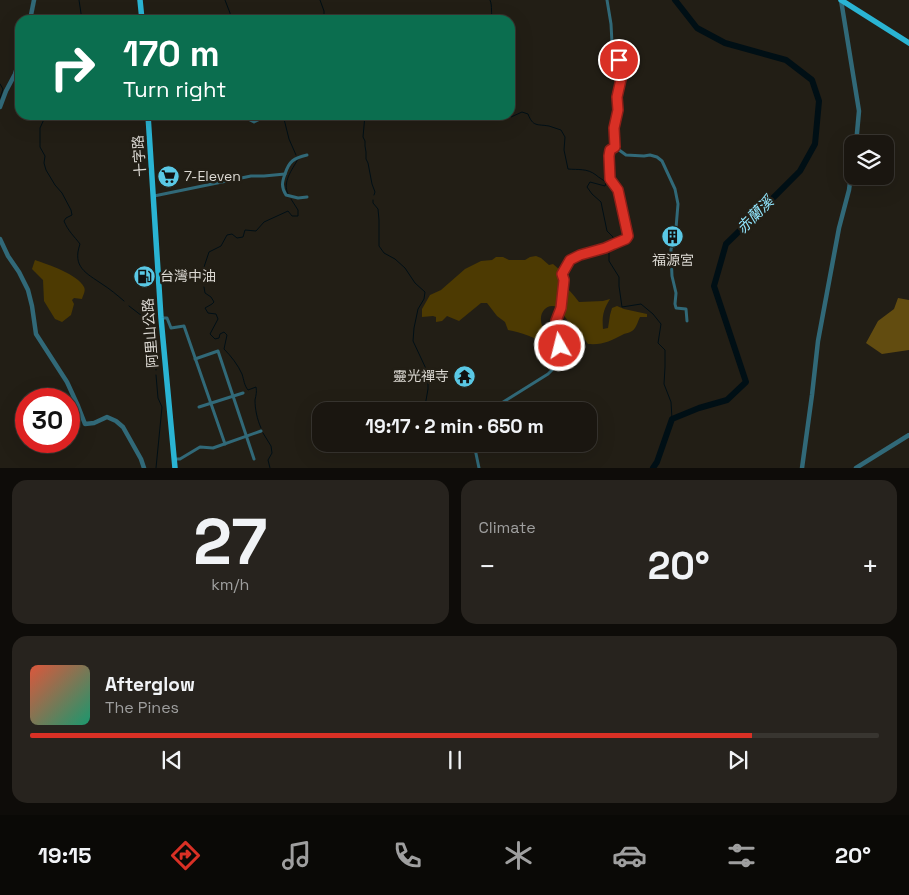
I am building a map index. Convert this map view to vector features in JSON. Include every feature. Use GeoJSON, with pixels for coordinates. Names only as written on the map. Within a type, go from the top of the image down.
{"type":"FeatureCollection","features":[{"type":"Feature","properties":{"kind":"main road"},"geometry":{"type":"LineString","coordinates":[[140,0],[142,15]]}},
{"type":"Feature","properties":{"kind":"main road"},"geometry":{"type":"LineString","coordinates":[[841,0],[909,43]]}},
{"type":"Feature","properties":{"kind":"main road"},"geometry":{"type":"LineString","coordinates":[[847,0],[909,39]]}},
{"type":"Feature","properties":{"kind":"main road","name":"十字路"},"geometry":{"type":"LineString","coordinates":[[148,120],[154,196]]}},
{"type":"Feature","properties":{"kind":"main road","name":"阿里山公路"},"geometry":{"type":"LineString","coordinates":[[154,196],[161,318],[175,468]]}},
{"type":"Feature","properties":{"kind":"street"},"geometry":{"type":"LineString","coordinates":[[31,15],[34,0]]}},
{"type":"Feature","properties":{"kind":"street"},"geometry":{"type":"LineString","coordinates":[[607,0],[614,54],[624,66],[617,97],[618,110],[614,128],[615,147]]}},
{"type":"Feature","properties":{"kind":"street"},"geometry":{"type":"LineString","coordinates":[[841,0],[858,111],[857,135]]}},
{"type":"Feature","properties":{"kind":"street"},"geometry":{"type":"LineString","coordinates":[[0,107],[15,74]]}},
{"type":"Feature","properties":{"kind":"street"},"geometry":{"type":"LineString","coordinates":[[615,147],[626,155],[650,155],[657,157],[662,161],[675,189],[678,204],[675,240],[671,249],[672,276],[676,293],[676,308],[686,310],[688,321]]}},
{"type":"Feature","properties":{"kind":"street"},"geometry":{"type":"LineString","coordinates":[[503,402],[548,374],[560,361],[562,355],[556,321],[561,308],[564,280],[562,274],[570,260],[605,248],[626,239],[628,236],[618,190],[610,179],[609,156],[610,150],[615,147]]}},
{"type":"Feature","properties":{"kind":"street"},"geometry":{"type":"LineString","coordinates":[[307,155],[299,157],[288,165],[282,184],[282,189],[286,195],[298,198],[307,196]]}},
{"type":"Feature","properties":{"kind":"street"},"geometry":{"type":"LineString","coordinates":[[154,196],[245,177],[285,174]]}},
{"type":"Feature","properties":{"kind":"street"},"geometry":{"type":"LineString","coordinates":[[802,468],[818,341],[838,228],[850,185]]}},
{"type":"Feature","properties":{"kind":"street"},"geometry":{"type":"LineString","coordinates":[[0,238],[28,290],[36,334],[67,382],[85,424],[107,418],[116,421],[124,430],[144,468]]}},
{"type":"Feature","properties":{"kind":"street"},"geometry":{"type":"LineString","coordinates":[[161,318],[167,318],[171,328],[184,326],[225,444]]}},
{"type":"Feature","properties":{"kind":"street"},"geometry":{"type":"LineString","coordinates":[[195,359],[218,351],[254,460]]}},
{"type":"Feature","properties":{"kind":"street"},"geometry":{"type":"LineString","coordinates":[[199,407],[243,393]]}},
{"type":"Feature","properties":{"kind":"street"},"geometry":{"type":"LineString","coordinates":[[174,459],[180,459],[200,447],[213,448],[261,431]]}},
{"type":"Feature","properties":{"kind":"street"},"geometry":{"type":"LineString","coordinates":[[856,468],[909,435]]}},
{"type":"Feature","properties":{"kind":"street"},"geometry":{"type":"LineString","coordinates":[[476,452],[479,468]]}},
{"type":"Feature","properties":{"kind":"shaded area"},"geometry":{"type":"Polygon","coordinates":[[[536,256],[549,265],[553,264],[560,270],[564,286],[579,302],[610,299],[604,314],[603,329],[608,328],[612,308],[617,306],[647,314],[647,317],[640,317],[635,329],[630,332],[607,342],[588,344],[560,310],[555,306],[548,307],[542,313],[541,323],[555,338],[561,352],[533,337],[508,330],[505,322],[497,316],[487,303],[481,303],[459,321],[447,316],[442,321],[436,322],[436,317],[422,317],[422,309],[430,295],[441,290],[465,269],[481,261],[492,260],[496,257],[503,257],[509,260],[525,260],[536,256]]]}},
{"type":"Feature","properties":{"kind":"shaded area"},"geometry":{"type":"Polygon","coordinates":[[[35,260],[69,274],[84,287],[85,292],[82,299],[74,298],[72,300],[74,304],[71,315],[62,322],[55,319],[44,301],[43,280],[32,269],[35,260]]]}},
{"type":"Feature","properties":{"kind":"shaded area"},"geometry":{"type":"Polygon","coordinates":[[[898,298],[909,300],[909,350],[882,354],[866,343],[878,321],[894,309],[898,298]]]}},
{"type":"Feature","properties":{"kind":"waterway"},"geometry":{"type":"LineString","coordinates":[[79,0],[81,15]]}},
{"type":"Feature","properties":{"kind":"waterway"},"geometry":{"type":"LineString","coordinates":[[225,0],[230,15]]}},
{"type":"Feature","properties":{"kind":"waterway"},"geometry":{"type":"LineString","coordinates":[[320,0],[324,15]]}},
{"type":"Feature","properties":{"kind":"waterway"},"geometry":{"type":"LineString","coordinates":[[490,0],[492,15]]}},
{"type":"Feature","properties":{"kind":"waterway","name":"赤蘭溪"},"geometry":{"type":"LineString","coordinates":[[653,468],[657,462],[672,419],[699,408],[727,400],[746,382],[714,286],[726,244],[800,171],[815,144],[819,101],[812,80],[786,60],[725,43],[697,28],[675,0]]}},
{"type":"Feature","properties":{"kind":"waterway"},"geometry":{"type":"LineString","coordinates":[[0,84],[3,89],[0,98]]}},
{"type":"Feature","properties":{"kind":"waterway"},"geometry":{"type":"LineString","coordinates":[[515,115],[522,112],[528,114],[536,124],[561,130],[565,137],[564,150],[568,169],[589,171],[604,180],[605,186],[590,182],[587,187],[601,202],[607,231],[613,237],[613,241]]}},
{"type":"Feature","properties":{"kind":"waterway"},"geometry":{"type":"LineString","coordinates":[[44,120],[40,128],[40,147],[45,156],[46,170],[71,210],[72,215],[64,221],[69,231],[80,244],[78,252],[79,264],[86,273],[124,301]]}},
{"type":"Feature","properties":{"kind":"waterway"},"geometry":{"type":"LineString","coordinates":[[284,120],[289,139],[296,155]]}},
{"type":"Feature","properties":{"kind":"waterway"},"geometry":{"type":"LineString","coordinates":[[365,120],[363,137],[366,159],[375,192],[374,195]]}},
{"type":"Feature","properties":{"kind":"waterway"},"geometry":{"type":"LineString","coordinates":[[288,194],[286,190],[287,181],[298,159]]}},
{"type":"Feature","properties":{"kind":"waterway"},"geometry":{"type":"LineString","coordinates":[[207,281],[204,267],[209,252],[221,246],[227,235],[232,234],[237,238],[243,237],[245,230],[256,231],[264,222],[288,211],[292,216],[298,216],[298,210],[291,199]]}},
{"type":"Feature","properties":{"kind":"waterway"},"geometry":{"type":"LineString","coordinates":[[373,200],[378,209],[379,246],[384,253],[395,259],[405,268],[415,283],[425,292],[424,299],[418,309],[413,341],[428,373],[426,402]]}},
{"type":"Feature","properties":{"kind":"waterway"},"geometry":{"type":"LineString","coordinates":[[610,249],[609,261],[619,277],[622,307],[641,304],[661,324],[658,343],[665,350],[664,384],[671,402],[672,419]]}},
{"type":"Feature","properties":{"kind":"waterway"},"geometry":{"type":"LineString","coordinates":[[204,287],[205,293],[214,302],[205,308],[208,313],[216,314],[218,319],[210,334],[215,339],[219,338],[220,334],[224,332],[227,335],[224,349],[238,367],[248,390],[256,387],[255,407],[261,428]]}},
{"type":"Feature","properties":{"kind":"waterway"},"geometry":{"type":"LineString","coordinates":[[129,306],[142,316],[155,348],[156,370]]}},
{"type":"Feature","properties":{"kind":"waterway"},"geometry":{"type":"LineString","coordinates":[[156,375],[158,398],[162,407],[156,468]]}},
{"type":"Feature","properties":{"kind":"waterway"},"geometry":{"type":"LineString","coordinates":[[263,433],[271,446],[272,453],[268,460],[270,468]]}},
{"type":"Feature","properties":{"kind":"place","name":"7-Eleven"},"geometry":{"type":"Point","coordinates":[168,176]}},
{"type":"Feature","properties":{"kind":"place","name":"福源宮"},"geometry":{"type":"Point","coordinates":[673,237]}},
{"type":"Feature","properties":{"kind":"place","name":"台灣中油"},"geometry":{"type":"Point","coordinates":[144,276]}},
{"type":"Feature","properties":{"kind":"place","name":"靈光禪寺"},"geometry":{"type":"Point","coordinates":[465,376]}},
{"type":"Feature","properties":{"kind":"route"},"geometry":{"type":"LineString","coordinates":[[560,346],[556,321],[561,308],[564,280],[562,274],[564,268],[570,260],[621,242],[628,236],[618,190],[610,179],[609,156],[610,150],[615,147],[614,128],[618,110],[617,97],[624,66],[619,60]]}}]}
